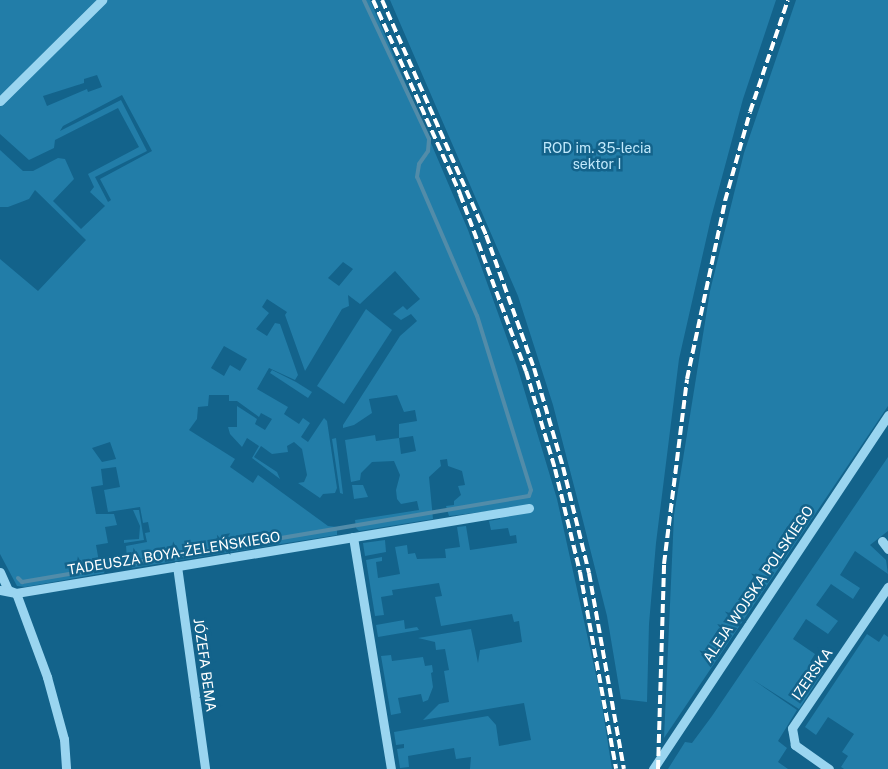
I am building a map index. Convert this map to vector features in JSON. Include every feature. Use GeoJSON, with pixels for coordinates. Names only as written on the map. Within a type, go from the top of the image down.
{"type":"FeatureCollection","features":[{"type":"Feature","properties":{"kind":"street"},"geometry":{"type":"LineString","coordinates":[[0,101],[102,0]]}},
{"type":"Feature","properties":{"kind":"street","name":"ALEJA WOJSKA POLSKIEGO"},"geometry":{"type":"LineString","coordinates":[[653,769],[888,416]]}},
{"type":"Feature","properties":{"kind":"street"},"geometry":{"type":"LineString","coordinates":[[880,427],[888,433]]}},
{"type":"Feature","properties":{"kind":"street","name":"TADEUSZA BOYA-ŻELEŃSKIEGO"},"geometry":{"type":"LineString","coordinates":[[8,591],[177,566],[529,508]]}},
{"type":"Feature","properties":{"kind":"street"},"geometry":{"type":"LineString","coordinates":[[353,537],[391,769]]}},
{"type":"Feature","properties":{"kind":"street"},"geometry":{"type":"LineString","coordinates":[[882,541],[888,549]]}},
{"type":"Feature","properties":{"kind":"street","name":"JÓZEFA BEMA"},"geometry":{"type":"LineString","coordinates":[[177,566],[205,769]]}},
{"type":"Feature","properties":{"kind":"street"},"geometry":{"type":"LineString","coordinates":[[0,572],[47,677],[64,739],[66,769]]}},
{"type":"Feature","properties":{"kind":"street","name":"IZERSKA"},"geometry":{"type":"LineString","coordinates":[[829,769],[795,745],[792,728],[888,587]]}},
{"type":"Feature","properties":{"kind":"green space"},"geometry":{"type":"Polygon","coordinates":[[[0,0],[370,0],[468,230],[517,366],[557,499],[600,693],[612,769],[470,769],[471,757],[456,759],[454,748],[408,756],[409,767],[400,768],[397,749],[404,748],[404,744],[396,745],[394,732],[488,716],[496,725],[499,746],[531,740],[524,703],[423,720],[439,704],[449,702],[444,671],[449,670],[445,649],[436,650],[435,642],[418,638],[471,629],[478,663],[480,650],[522,642],[519,621],[514,622],[512,614],[441,626],[435,597],[442,596],[439,583],[392,590],[393,595],[381,597],[384,615],[375,616],[366,560],[382,557],[382,561],[376,562],[378,578],[400,574],[395,547],[407,545],[408,554],[415,553],[417,559],[446,558],[445,549],[460,547],[457,527],[466,526],[470,550],[517,543],[516,535],[510,536],[508,528],[491,530],[489,521],[500,519],[498,510],[449,516],[446,506],[454,505],[454,501],[461,495],[458,486],[465,485],[462,471],[448,466],[447,459],[440,460],[441,466],[429,477],[433,519],[359,531],[356,528],[355,520],[419,510],[417,501],[401,504],[397,499],[396,490],[400,475],[394,461],[372,462],[361,473],[360,480],[351,482],[345,440],[375,435],[376,441],[399,438],[399,424],[417,421],[415,410],[404,412],[397,395],[369,399],[372,413],[354,425],[343,428],[343,425],[400,336],[417,321],[411,314],[401,320],[393,314],[403,306],[407,310],[420,299],[395,271],[360,304],[348,295],[349,306],[342,309],[305,371],[285,315],[287,312],[267,299],[262,307],[269,313],[256,329],[267,336],[275,323],[280,324],[298,375],[295,380],[269,368],[257,389],[288,407],[284,414],[299,424],[303,418],[310,423],[301,437],[308,442],[324,418],[327,421],[337,488],[335,493],[323,494],[320,498],[298,483],[304,482],[307,475],[302,449],[294,442],[287,446],[288,452],[272,454],[261,446],[254,457],[277,472],[280,479],[252,458],[259,446],[247,438],[242,447],[230,434],[228,427],[237,427],[237,406],[257,419],[255,424],[265,430],[272,419],[261,413],[259,417],[237,401],[229,401],[229,395],[209,395],[208,406],[198,407],[197,419],[189,430],[235,459],[230,467],[253,483],[258,475],[328,526],[337,527],[337,535],[132,568],[124,559],[127,558],[126,546],[147,542],[145,533],[150,532],[148,522],[143,523],[140,507],[108,512],[104,490],[120,487],[116,467],[101,469],[103,485],[91,487],[96,514],[114,514],[117,525],[105,527],[108,543],[96,545],[99,562],[108,561],[104,573],[25,587],[17,586],[0,554],[0,259],[38,291],[86,240],[35,190],[29,199],[8,207],[0,207],[0,150],[23,171],[33,171],[58,158],[65,159],[74,179],[53,201],[81,229],[105,206],[90,192],[94,187],[88,174],[139,147],[118,108],[55,140],[54,148],[29,160],[0,134],[0,0]],[[97,75],[84,79],[84,83],[43,96],[47,106],[87,89],[88,92],[102,87],[97,75]],[[122,95],[63,126],[60,131],[121,100],[147,151],[95,177],[108,202],[111,200],[100,179],[152,151],[122,95]],[[343,262],[328,278],[339,286],[353,269],[343,262]],[[224,346],[211,368],[224,376],[230,365],[240,371],[247,359],[224,346]],[[413,436],[399,438],[401,454],[416,451],[413,436]],[[110,442],[92,448],[102,462],[116,459],[110,442]]]}},
{"type":"Feature","properties":{"kind":"green space","name":"ROD im. 35-lecia sektor I"},"geometry":{"type":"Polygon","coordinates":[[[390,0],[776,0],[743,99],[711,218],[679,359],[656,543],[649,624],[647,702],[621,699],[607,616],[581,513],[553,405],[518,296],[390,0]]]}},
{"type":"Feature","properties":{"kind":"green space"},"geometry":{"type":"Polygon","coordinates":[[[796,0],[888,0],[888,406],[664,738],[674,515],[710,291],[744,153],[796,0]]]}},
{"type":"Feature","properties":{"kind":"green space"},"geometry":{"type":"Polygon","coordinates":[[[366,309],[392,330],[344,404],[317,386],[366,309]]]}},
{"type":"Feature","properties":{"kind":"green space"},"geometry":{"type":"Polygon","coordinates":[[[272,370],[312,392],[308,398],[270,373],[272,370]]]}},
{"type":"Feature","properties":{"kind":"green space"},"geometry":{"type":"Polygon","coordinates":[[[336,438],[343,494],[340,493],[332,439],[336,438]]]}},
{"type":"Feature","properties":{"kind":"green space"},"geometry":{"type":"Polygon","coordinates":[[[888,457],[888,531],[870,545],[886,560],[888,574],[855,551],[840,575],[860,588],[853,599],[831,584],[816,605],[838,621],[828,634],[806,619],[793,639],[815,654],[810,662],[823,672],[799,709],[752,679],[797,710],[778,741],[787,748],[778,762],[788,769],[668,769],[685,742],[692,743],[712,716],[888,457]]]}},
{"type":"Feature","properties":{"kind":"green space"},"geometry":{"type":"Polygon","coordinates":[[[352,485],[363,485],[368,497],[354,499],[352,485]]]}},
{"type":"Feature","properties":{"kind":"green space"},"geometry":{"type":"Polygon","coordinates":[[[133,510],[139,510],[144,540],[124,543],[124,540],[139,539],[140,526],[133,510]]]}},
{"type":"Feature","properties":{"kind":"green space"},"geometry":{"type":"Polygon","coordinates":[[[385,540],[386,552],[365,556],[363,543],[385,540]]]}},
{"type":"Feature","properties":{"kind":"green space"},"geometry":{"type":"Polygon","coordinates":[[[404,620],[405,629],[417,627],[419,630],[378,637],[376,625],[404,620]]]}},
{"type":"Feature","properties":{"kind":"green space"},"geometry":{"type":"Polygon","coordinates":[[[867,634],[879,642],[884,634],[888,637],[888,769],[844,769],[841,767],[848,756],[842,752],[854,734],[828,717],[816,735],[805,727],[867,634]]]}},
{"type":"Feature","properties":{"kind":"green space"},"geometry":{"type":"Polygon","coordinates":[[[391,655],[392,661],[423,657],[425,666],[432,665],[433,687],[428,700],[423,702],[421,694],[398,698],[401,713],[391,715],[381,656],[391,655]]]}},
{"type":"Feature","properties":{"kind":"waterway"},"geometry":{"type":"LineString","coordinates":[[18,578],[22,582],[529,496],[531,490],[477,316],[417,177],[419,164],[428,151],[429,139],[364,0]]}},
{"type":"Feature","properties":{"kind":"railway"},"geometry":{"type":"LineString","coordinates":[[373,0],[460,194],[526,371],[555,469],[580,572],[616,769]]}},
{"type":"Feature","properties":{"kind":"railway"},"geometry":{"type":"LineString","coordinates":[[382,0],[486,235],[534,368],[563,467],[589,573],[624,769]]}},
{"type":"Feature","properties":{"kind":"railway"},"geometry":{"type":"LineString","coordinates":[[658,769],[664,564],[687,379],[725,201],[750,112],[788,0]]}}]}
